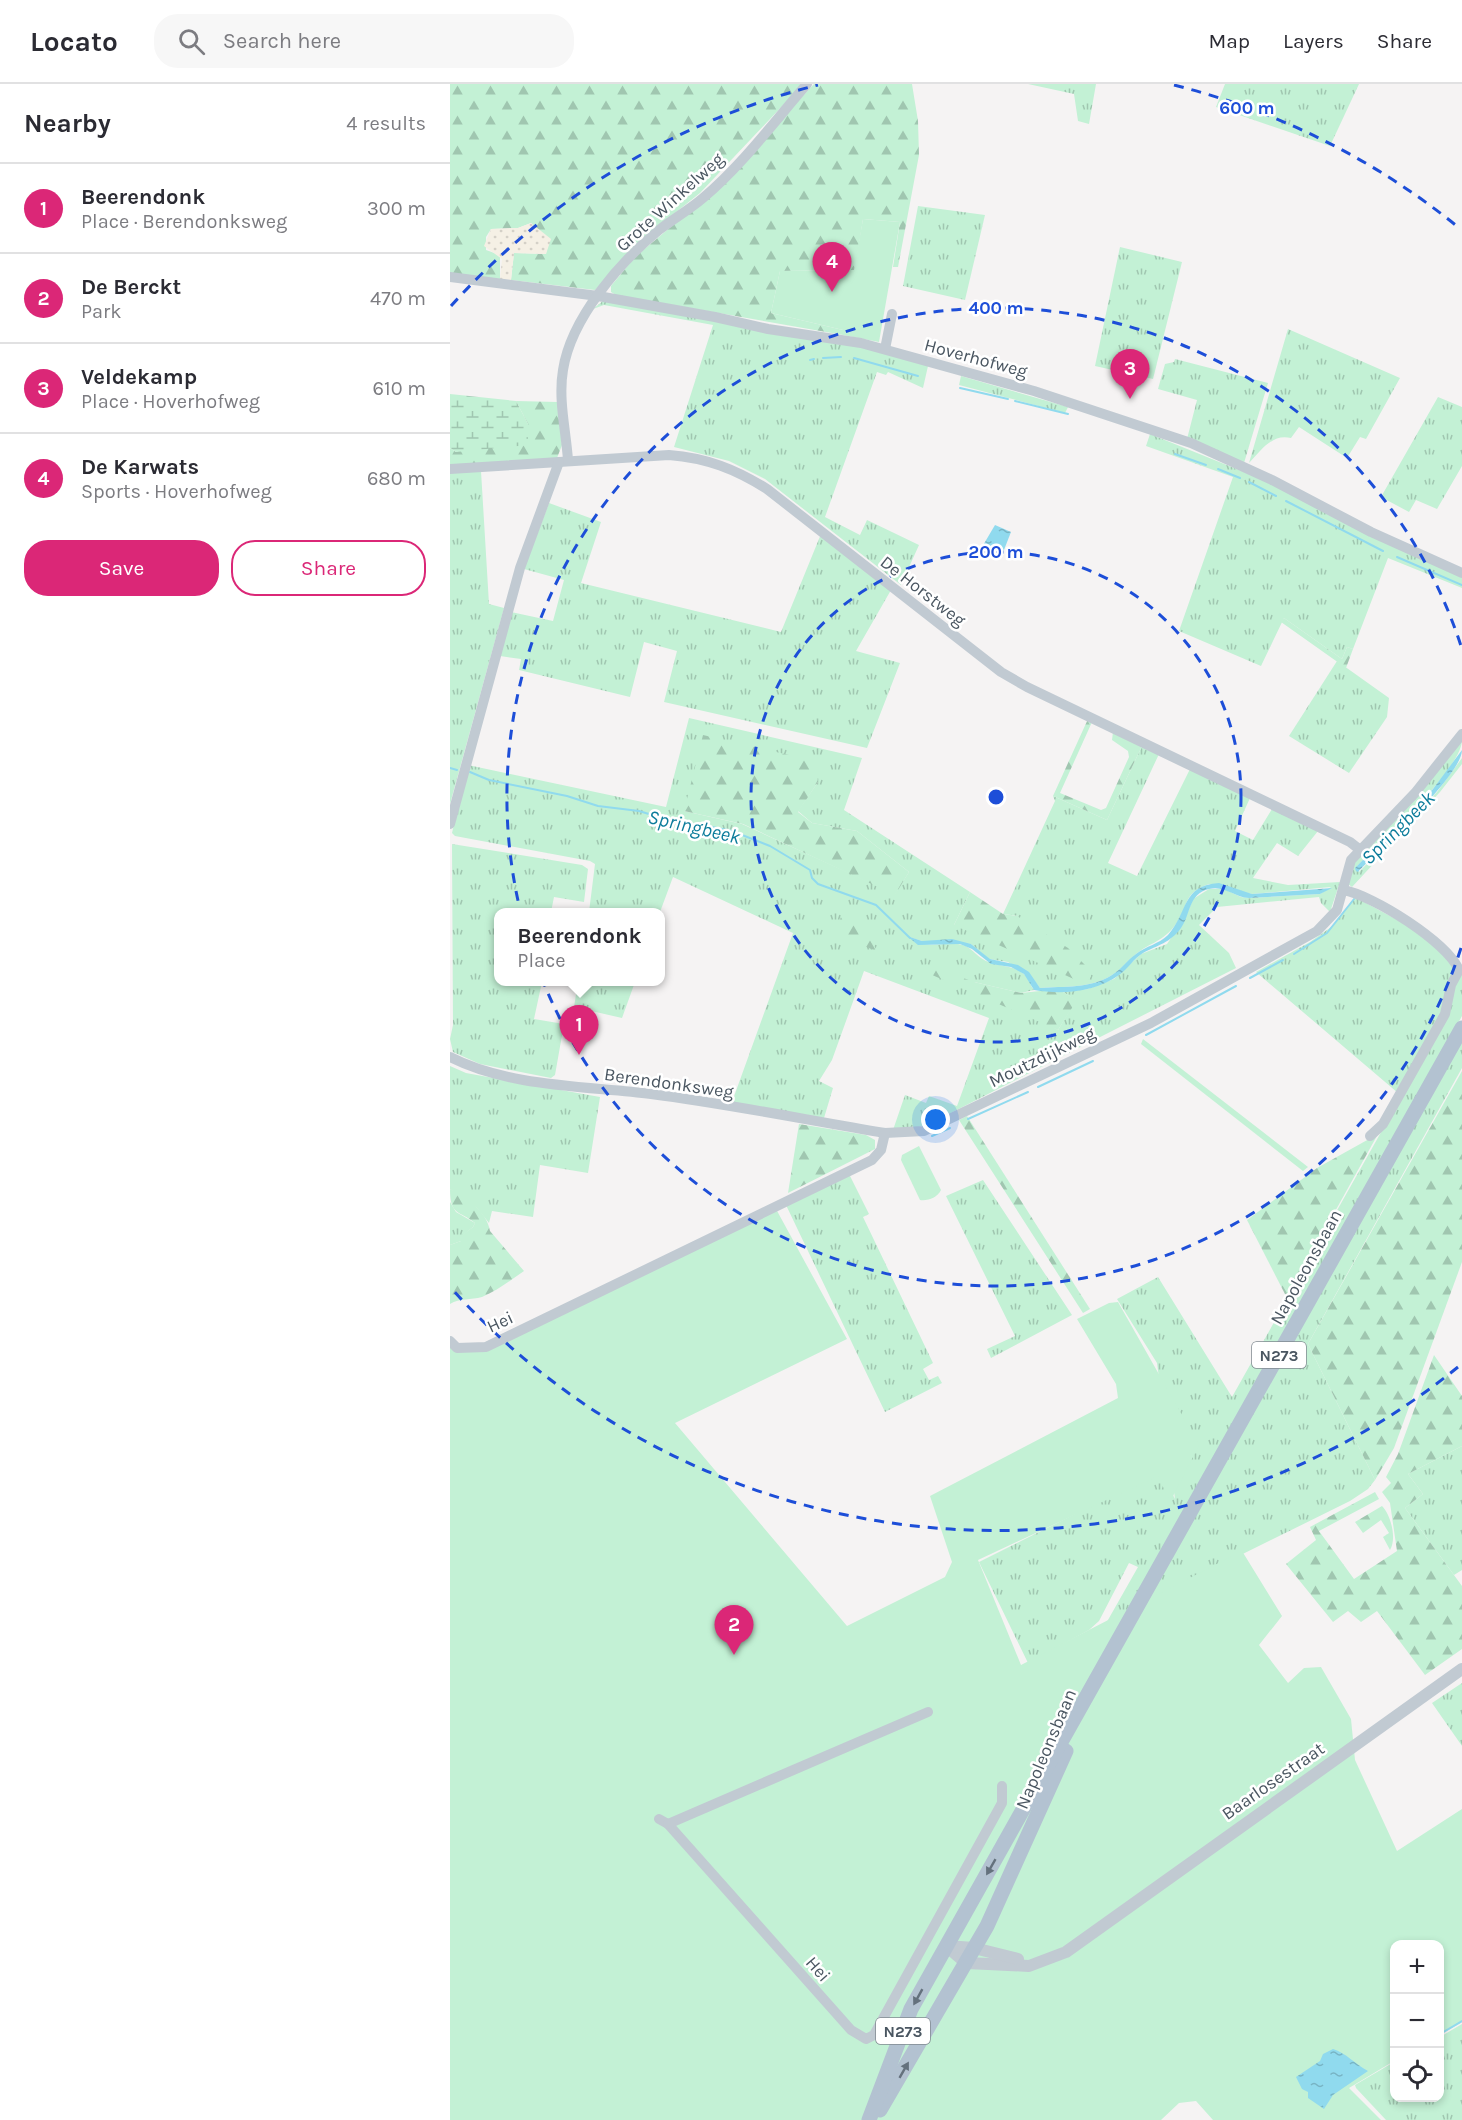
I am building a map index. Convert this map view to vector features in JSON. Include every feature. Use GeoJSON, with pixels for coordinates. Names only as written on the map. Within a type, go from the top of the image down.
{"type":"FeatureCollection","features":[{"type":"Feature","properties":{"kind":"main road","name":"Napoleonsbaan"},"geometry":{"type":"LineString","coordinates":[[946,1946],[1462,1028]]}},
{"type":"Feature","properties":{"kind":"main road","name":"Napoleonsbaan"},"geometry":{"type":"LineString","coordinates":[[974,1948],[987,1926],[1032,1831],[1095,1681]]}},
{"type":"Feature","properties":{"kind":"main road","name":"N273"},"geometry":{"type":"LineString","coordinates":[[869,2120],[911,2009],[946,1946]]}},
{"type":"Feature","properties":{"kind":"main road","name":"N273"},"geometry":{"type":"LineString","coordinates":[[874,2120],[974,1948]]}},
{"type":"Feature","properties":{"kind":"street","name":"Grote Winkelweg"},"geometry":{"type":"LineString","coordinates":[[450,824],[520,568],[564,461],[563,368],[575,334],[588,308],[641,246],[703,198],[730,172],[807,84]]}},
{"type":"Feature","properties":{"kind":"street","name":"Hoverhofweg"},"geometry":{"type":"LineString","coordinates":[[450,277],[598,297],[885,349],[949,370],[1034,391],[1191,443],[1272,480],[1371,532],[1462,573]]}},
{"type":"Feature","properties":{"kind":"street"},"geometry":{"type":"LineString","coordinates":[[885,349],[892,314]]}},
{"type":"Feature","properties":{"kind":"street","name":"De Horstweg"},"geometry":{"type":"LineString","coordinates":[[450,469],[669,455],[699,458],[737,471],[767,489],[1001,672],[1350,842],[1359,849]]}},
{"type":"Feature","properties":{"kind":"street","name":"Moutzdijkweg"},"geometry":{"type":"LineString","coordinates":[[885,1132],[924,1131],[1151,1023],[1302,942],[1329,920],[1337,910],[1347,868],[1359,849],[1415,793],[1462,734]]}},
{"type":"Feature","properties":{"kind":"street"},"geometry":{"type":"LineString","coordinates":[[1343,890],[1353,892],[1376,903],[1426,933],[1459,970],[1451,985],[1445,1014],[1383,1124],[1370,1136]]}},
{"type":"Feature","properties":{"kind":"street","name":"Berendonksweg"},"geometry":{"type":"LineString","coordinates":[[450,1057],[466,1065],[496,1074],[596,1090],[651,1094],[885,1132]]}},
{"type":"Feature","properties":{"kind":"street","name":"Hei"},"geometry":{"type":"LineString","coordinates":[[450,1341],[457,1348],[486,1347],[872,1160],[881,1150],[885,1132]]}},
{"type":"Feature","properties":{"kind":"street","name":"Baarlosestraat"},"geometry":{"type":"LineString","coordinates":[[1043,1962],[1066,1952],[1462,1669]]}},
{"type":"Feature","properties":{"kind":"street","name":"Hei"},"geometry":{"type":"LineString","coordinates":[[928,1712],[664,1821],[851,2030],[866,2039],[874,2035],[1002,1803],[1002,1786]]}},
{"type":"Feature","properties":{"kind":"street"},"geometry":{"type":"LineString","coordinates":[[928,1937],[946,1946],[966,1963],[1029,1966],[1043,1962]]}},
{"type":"Feature","properties":{"kind":"street"},"geometry":{"type":"LineString","coordinates":[[946,1946],[974,1948],[1009,1958],[1043,1962]]}},
{"type":"Feature","properties":{"kind":"green space"},"geometry":{"type":"Polygon","coordinates":[[[450,84],[803,84],[700,193],[655,229],[595,290],[511,280],[514,253],[546,254],[543,237],[531,223],[518,228],[491,229],[486,237],[486,250],[500,255],[500,279],[450,274],[450,84]]]}},
{"type":"Feature","properties":{"kind":"green space"},"geometry":{"type":"Polygon","coordinates":[[[814,84],[912,84],[918,121],[919,155],[898,267],[893,267],[900,222],[863,219],[855,270],[780,271],[771,313],[843,330],[843,335],[616,295],[611,292],[611,286],[635,257],[717,188],[814,84]]]}},
{"type":"Feature","properties":{"kind":"green space"},"geometry":{"type":"Polygon","coordinates":[[[1028,84],[1096,84],[1089,124],[1078,121],[1074,94],[1028,84]]]}},
{"type":"Feature","properties":{"kind":"green space"},"geometry":{"type":"Polygon","coordinates":[[[1225,84],[1359,84],[1330,146],[1216,107],[1225,84]]]}},
{"type":"Feature","properties":{"kind":"green space"},"geometry":{"type":"Polygon","coordinates":[[[918,206],[985,215],[965,300],[903,286],[918,206]]]}},
{"type":"Feature","properties":{"kind":"green space"},"geometry":{"type":"Polygon","coordinates":[[[863,219],[900,222],[879,342],[843,335],[843,330],[771,313],[780,271],[854,270],[863,219]]]}},
{"type":"Feature","properties":{"kind":"green space"},"geometry":{"type":"Polygon","coordinates":[[[1120,247],[1182,262],[1153,379],[1095,366],[1120,247]]]}},
{"type":"Feature","properties":{"kind":"green space"},"geometry":{"type":"Polygon","coordinates":[[[604,300],[860,346],[928,366],[923,388],[888,372],[886,375],[877,372],[825,517],[860,535],[867,520],[919,545],[901,585],[765,479],[729,461],[674,447],[713,325],[604,305],[593,309],[604,300]]]}},
{"type":"Feature","properties":{"kind":"green space"},"geometry":{"type":"Polygon","coordinates":[[[1288,329],[1400,378],[1366,439],[1360,437],[1347,458],[1299,427],[1291,438],[1278,438],[1267,444],[1249,463],[1288,329]]]}},
{"type":"Feature","properties":{"kind":"green space"},"geometry":{"type":"Polygon","coordinates":[[[1175,359],[1268,383],[1244,463],[1187,439],[1197,400],[1158,389],[1165,364],[1174,362],[1175,359]]]}},
{"type":"Feature","properties":{"kind":"green space"},"geometry":{"type":"Polygon","coordinates":[[[961,376],[1068,407],[1065,413],[959,385],[961,376]]]}},
{"type":"Feature","properties":{"kind":"green space"},"geometry":{"type":"Polygon","coordinates":[[[450,394],[516,401],[528,424],[528,445],[456,452],[450,448],[450,394]]]}},
{"type":"Feature","properties":{"kind":"green space"},"geometry":{"type":"Polygon","coordinates":[[[1438,397],[1462,407],[1462,466],[1437,509],[1416,500],[1409,512],[1381,497],[1438,397]]]}},
{"type":"Feature","properties":{"kind":"green space"},"geometry":{"type":"Polygon","coordinates":[[[516,401],[558,402],[562,445],[557,458],[450,465],[450,448],[456,452],[528,424],[516,401]]]}},
{"type":"Feature","properties":{"kind":"green space"},"geometry":{"type":"Polygon","coordinates":[[[1150,434],[1254,476],[1462,577],[1462,588],[1388,558],[1353,649],[1347,647],[1342,659],[1284,618],[1261,666],[1179,631],[1233,477],[1146,446],[1150,434]]]}},
{"type":"Feature","properties":{"kind":"green space"},"geometry":{"type":"Polygon","coordinates":[[[481,471],[489,604],[504,608],[450,804],[450,472],[481,471]]]}},
{"type":"Feature","properties":{"kind":"green space"},"geometry":{"type":"Polygon","coordinates":[[[549,503],[601,522],[581,583],[781,632],[821,534],[891,590],[856,651],[900,663],[867,748],[664,702],[677,651],[644,642],[630,697],[519,670],[521,659],[500,656],[511,612],[553,621],[564,580],[524,569],[549,503]]]}},
{"type":"Feature","properties":{"kind":"green space"},"geometry":{"type":"Polygon","coordinates":[[[1284,618],[1342,659],[1347,647],[1353,649],[1346,668],[1281,622],[1284,618]]]}},
{"type":"Feature","properties":{"kind":"green space"},"geometry":{"type":"Polygon","coordinates":[[[1337,661],[1389,698],[1387,717],[1349,773],[1289,736],[1337,661]]]}},
{"type":"Feature","properties":{"kind":"green space"},"geometry":{"type":"Polygon","coordinates":[[[689,718],[862,758],[844,810],[970,892],[954,925],[1018,916],[1003,914],[1055,801],[1053,796],[1107,820],[1142,746],[1159,754],[1108,863],[1137,876],[1190,769],[1250,798],[1235,831],[1253,840],[1272,809],[1318,831],[1298,856],[1277,843],[1253,878],[1288,885],[1340,882],[1330,912],[1321,903],[1319,897],[1217,907],[1199,925],[1229,953],[1236,968],[935,1121],[916,1128],[893,1130],[905,1095],[926,1103],[929,1096],[957,1106],[989,1018],[864,971],[832,1060],[819,1081],[833,1088],[824,1118],[732,1102],[793,933],[673,877],[661,908],[590,908],[595,864],[590,861],[455,836],[452,833],[468,765],[666,807],[689,718]],[[818,782],[684,811],[742,824],[895,894],[909,872],[857,831],[812,823],[798,811],[818,782]],[[1209,884],[1195,891],[1176,924],[1166,935],[1141,950],[1112,975],[1086,985],[1040,988],[1033,979],[1008,962],[989,959],[971,944],[922,941],[909,937],[927,944],[962,945],[986,961],[1020,971],[1027,977],[1034,990],[1021,993],[974,982],[1058,1030],[1076,1000],[1063,992],[1088,989],[1114,979],[1141,954],[1167,944],[1186,916],[1193,899],[1209,889],[1224,889],[1249,898],[1320,894],[1331,887],[1252,894],[1209,884]]]}},
{"type":"Feature","properties":{"kind":"green space"},"geometry":{"type":"Polygon","coordinates":[[[1088,719],[1092,722],[1060,793],[1101,810],[1106,808],[1129,757],[1128,751],[1112,740],[1113,732],[1142,746],[1107,820],[1053,796],[1088,719]]]}},
{"type":"Feature","properties":{"kind":"green space"},"geometry":{"type":"Polygon","coordinates":[[[703,735],[815,761],[818,782],[798,812],[812,823],[857,831],[909,872],[895,895],[743,824],[684,811],[703,735]]]}},
{"type":"Feature","properties":{"kind":"green space"},"geometry":{"type":"Polygon","coordinates":[[[1462,740],[1449,769],[1435,787],[1356,867],[1359,872],[1437,792],[1462,758],[1462,764],[1440,792],[1352,887],[1348,884],[1353,863],[1462,740]]]}},
{"type":"Feature","properties":{"kind":"green space"},"geometry":{"type":"Polygon","coordinates":[[[452,844],[582,865],[588,869],[584,902],[554,897],[552,908],[494,908],[494,986],[541,986],[534,1019],[564,1024],[555,1075],[551,1078],[480,1064],[453,1052],[450,1039],[453,1025],[452,844]]]}},
{"type":"Feature","properties":{"kind":"green space"},"geometry":{"type":"Polygon","coordinates":[[[970,892],[1003,914],[1017,916],[1068,948],[1088,968],[1091,976],[1088,981],[1076,980],[954,925],[970,892]]]}},
{"type":"Feature","properties":{"kind":"green space"},"geometry":{"type":"Polygon","coordinates":[[[1355,897],[1425,935],[1455,966],[1443,1014],[1398,1093],[1256,972],[1310,942],[1334,925],[1355,897]]]}},
{"type":"Feature","properties":{"kind":"green space"},"geometry":{"type":"Polygon","coordinates":[[[841,917],[861,925],[878,952],[835,933],[841,917]]]}},
{"type":"Feature","properties":{"kind":"green space"},"geometry":{"type":"Polygon","coordinates":[[[926,964],[974,982],[1021,993],[1049,990],[1063,992],[1077,1000],[1058,1030],[923,971],[926,964]]]}},
{"type":"Feature","properties":{"kind":"green space"},"geometry":{"type":"Polygon","coordinates":[[[1462,974],[1462,1016],[1138,1596],[947,1904],[1138,1567],[1129,1563],[1099,1621],[1089,1630],[1028,1663],[979,1562],[1161,1471],[1175,1499],[1157,1363],[1117,1299],[1158,1277],[1232,1397],[1447,1015],[1453,986],[1462,974]]]}},
{"type":"Feature","properties":{"kind":"green space"},"geometry":{"type":"Polygon","coordinates":[[[577,986],[634,986],[622,1018],[574,1007],[577,986]]]}},
{"type":"Feature","properties":{"kind":"green space"},"geometry":{"type":"Polygon","coordinates":[[[1462,1035],[1462,1068],[1308,1344],[1375,1480],[1368,1489],[1350,1501],[1164,1593],[1101,1684],[1462,1035]]]}},
{"type":"Feature","properties":{"kind":"green space"},"geometry":{"type":"Polygon","coordinates":[[[1143,1039],[1308,1167],[1303,1171],[1141,1044],[1143,1039]]]}},
{"type":"Feature","properties":{"kind":"green space"},"geometry":{"type":"Polygon","coordinates":[[[450,1066],[466,1073],[600,1097],[588,1173],[540,1165],[533,1217],[492,1211],[489,1223],[477,1208],[450,1189],[450,1066]]]}},
{"type":"Feature","properties":{"kind":"green space"},"geometry":{"type":"Polygon","coordinates":[[[1462,1071],[1462,1262],[1394,1448],[1375,1480],[1308,1344],[1462,1071]]]}},
{"type":"Feature","properties":{"kind":"green space"},"geometry":{"type":"Polygon","coordinates":[[[967,1116],[1090,1309],[1083,1313],[959,1120],[967,1116]]]}},
{"type":"Feature","properties":{"kind":"green space"},"geometry":{"type":"Polygon","coordinates":[[[799,1124],[866,1135],[875,1140],[875,1149],[788,1193],[799,1124]]]}},
{"type":"Feature","properties":{"kind":"green space"},"geometry":{"type":"Polygon","coordinates":[[[1378,1134],[1287,1298],[1247,1220],[1317,1168],[1378,1134]]]}},
{"type":"Feature","properties":{"kind":"green space"},"geometry":{"type":"Polygon","coordinates":[[[919,1146],[941,1190],[935,1197],[926,1200],[920,1200],[901,1160],[902,1155],[919,1146]]]}},
{"type":"Feature","properties":{"kind":"green space"},"geometry":{"type":"Polygon","coordinates":[[[849,1174],[869,1214],[863,1217],[933,1363],[923,1369],[929,1380],[938,1376],[942,1383],[885,1412],[786,1205],[849,1174]]]}},
{"type":"Feature","properties":{"kind":"green space"},"geometry":{"type":"Polygon","coordinates":[[[983,1180],[1072,1315],[991,1358],[987,1349],[1015,1336],[946,1196],[983,1180]]]}},
{"type":"Feature","properties":{"kind":"green space"},"geometry":{"type":"Polygon","coordinates":[[[450,1189],[463,1196],[481,1211],[490,1231],[524,1271],[488,1295],[450,1304],[450,1245],[461,1241],[461,1236],[475,1223],[454,1208],[450,1198],[450,1189]]]}},
{"type":"Feature","properties":{"kind":"green space"},"geometry":{"type":"Polygon","coordinates":[[[450,1202],[456,1212],[475,1223],[462,1236],[461,1241],[450,1245],[450,1202]]]}},
{"type":"Feature","properties":{"kind":"green space"},"geometry":{"type":"Polygon","coordinates":[[[776,1209],[847,1339],[675,1423],[847,1626],[945,1577],[952,1562],[930,1496],[1118,1398],[1116,1384],[1077,1319],[1109,1303],[1118,1302],[1199,1445],[1170,1502],[1158,1476],[978,1560],[1021,1665],[1242,1551],[1282,1616],[1259,1645],[1288,1683],[1304,1668],[1321,1667],[1351,1719],[1355,1760],[1397,1851],[1462,1809],[1462,2022],[1444,2033],[1444,1940],[1390,1940],[1390,2063],[1349,2088],[1381,2120],[1213,2120],[1196,2101],[1179,2103],[1161,2120],[450,2120],[450,1343],[477,1346],[776,1209]]]}},
{"type":"Feature","properties":{"kind":"green space"},"geometry":{"type":"Polygon","coordinates":[[[1434,1355],[1462,1396],[1462,1446],[1408,1474],[1423,1494],[1405,1508],[1462,1586],[1462,1649],[1425,1675],[1377,1611],[1361,1622],[1348,1611],[1333,1622],[1286,1564],[1316,1540],[1310,1527],[1375,1492],[1379,1499],[1319,1531],[1354,1579],[1397,1551],[1390,1503],[1382,1492],[1391,1483],[1386,1477],[1398,1454],[1434,1355]]]}},
{"type":"Feature","properties":{"kind":"green space"},"geometry":{"type":"Polygon","coordinates":[[[1462,1446],[1462,1570],[1454,1575],[1405,1508],[1423,1494],[1408,1474],[1462,1446]]]}},
{"type":"Feature","properties":{"kind":"green space"},"geometry":{"type":"Polygon","coordinates":[[[1382,1506],[1392,1527],[1393,1540],[1390,1550],[1383,1537],[1389,1533],[1381,1520],[1363,1533],[1355,1522],[1382,1506]]]}},
{"type":"Feature","properties":{"kind":"green space"},"geometry":{"type":"Polygon","coordinates":[[[1462,1683],[1462,1746],[1432,1703],[1462,1683]]]}},
{"type":"Feature","properties":{"kind":"green space"},"geometry":{"type":"Polygon","coordinates":[[[1462,2024],[1462,2120],[1386,2120],[1355,2085],[1390,2064],[1390,2102],[1444,2102],[1444,2035],[1462,2024]]]}},
{"type":"Feature","properties":{"kind":"sand"},"geometry":{"type":"Polygon","coordinates":[[[531,223],[551,239],[546,254],[514,253],[511,280],[500,279],[502,259],[484,246],[491,229],[518,228],[531,223]]]}},
{"type":"Feature","properties":{"kind":"water"},"geometry":{"type":"Polygon","coordinates":[[[995,525],[1011,532],[1002,555],[982,547],[995,525]]]}},
{"type":"Feature","properties":{"kind":"water"},"geometry":{"type":"Polygon","coordinates":[[[1462,750],[1449,777],[1435,794],[1358,872],[1356,871],[1355,868],[1433,789],[1462,750]]]}},
{"type":"Feature","properties":{"kind":"water"},"geometry":{"type":"Polygon","coordinates":[[[1219,883],[1252,894],[1332,888],[1320,894],[1249,898],[1224,890],[1209,889],[1197,895],[1184,923],[1173,937],[1140,955],[1122,973],[1110,981],[1078,991],[1034,990],[1024,974],[1011,967],[991,964],[972,949],[960,944],[918,945],[907,936],[922,941],[952,939],[971,944],[990,959],[1018,965],[1029,972],[1040,988],[1086,985],[1112,975],[1140,951],[1168,935],[1192,894],[1207,885],[1219,883]]]}},
{"type":"Feature","properties":{"kind":"water"},"geometry":{"type":"Polygon","coordinates":[[[1333,2049],[1368,2071],[1333,2095],[1324,2109],[1308,2098],[1308,2092],[1302,2089],[1296,2077],[1320,2061],[1323,2054],[1333,2049]]]}},
{"type":"Feature","properties":{"kind":"waterway"},"geometry":{"type":"LineString","coordinates":[[823,358],[841,357]]}},
{"type":"Feature","properties":{"kind":"waterway"},"geometry":{"type":"LineString","coordinates":[[854,358],[918,376]]}},
{"type":"Feature","properties":{"kind":"waterway"},"geometry":{"type":"LineString","coordinates":[[810,360],[814,359]]}},
{"type":"Feature","properties":{"kind":"waterway"},"geometry":{"type":"LineString","coordinates":[[960,388],[1008,399]]}},
{"type":"Feature","properties":{"kind":"waterway"},"geometry":{"type":"LineString","coordinates":[[1015,401],[1068,414]]}},
{"type":"Feature","properties":{"kind":"waterway"},"geometry":{"type":"LineString","coordinates":[[1175,454],[1206,465]]}},
{"type":"Feature","properties":{"kind":"waterway"},"geometry":{"type":"LineString","coordinates":[[1218,469],[1240,478]]}},
{"type":"Feature","properties":{"kind":"waterway"},"geometry":{"type":"LineString","coordinates":[[1249,482],[1276,496]]}},
{"type":"Feature","properties":{"kind":"waterway"},"geometry":{"type":"LineString","coordinates":[[1286,501],[1383,551]]}},
{"type":"Feature","properties":{"kind":"waterway"},"geometry":{"type":"LineString","coordinates":[[1397,557],[1462,585]]}},
{"type":"Feature","properties":{"kind":"waterway","name":"Springbeek"},"geometry":{"type":"LineString","coordinates":[[450,768],[457,770]]}},
{"type":"Feature","properties":{"kind":"waterway","name":"Springbeek"},"geometry":{"type":"LineString","coordinates":[[470,772],[489,780],[567,796],[598,806],[639,811],[685,825],[732,831],[770,846],[810,870],[812,878],[818,884],[876,905],[910,938]]}},
{"type":"Feature","properties":{"kind":"waterway"},"geometry":{"type":"LineString","coordinates":[[1294,954],[1327,933],[1354,899]]}},
{"type":"Feature","properties":{"kind":"waterway"},"geometry":{"type":"LineString","coordinates":[[1250,978],[1283,960]]}},
{"type":"Feature","properties":{"kind":"waterway"},"geometry":{"type":"LineString","coordinates":[[1146,1035],[1236,986]]}},
{"type":"Feature","properties":{"kind":"waterway"},"geometry":{"type":"LineString","coordinates":[[1038,1087],[1093,1061]]}},
{"type":"Feature","properties":{"kind":"waterway"},"geometry":{"type":"LineString","coordinates":[[968,1119],[1028,1092]]}},
{"type":"Feature","properties":{"kind":"waterway"},"geometry":{"type":"LineString","coordinates":[[932,1136],[950,1128]]}},
{"type":"Feature","properties":{"kind":"waterway"},"geometry":{"type":"LineString","coordinates":[[1444,2032],[1462,2021]]}},
{"type":"Feature","properties":{"kind":"place","name":"De Karwats"},"geometry":{"type":"Point","coordinates":[832,292]}},
{"type":"Feature","properties":{"kind":"place","name":"Veldekamp"},"geometry":{"type":"Point","coordinates":[1130,399]}},
{"type":"Feature","properties":{"kind":"place","name":"Beerendonk"},"geometry":{"type":"Point","coordinates":[579,1055]}},
{"type":"Feature","properties":{"kind":"place","name":"De Berckt"},"geometry":{"type":"Point","coordinates":[734,1655]}}]}
